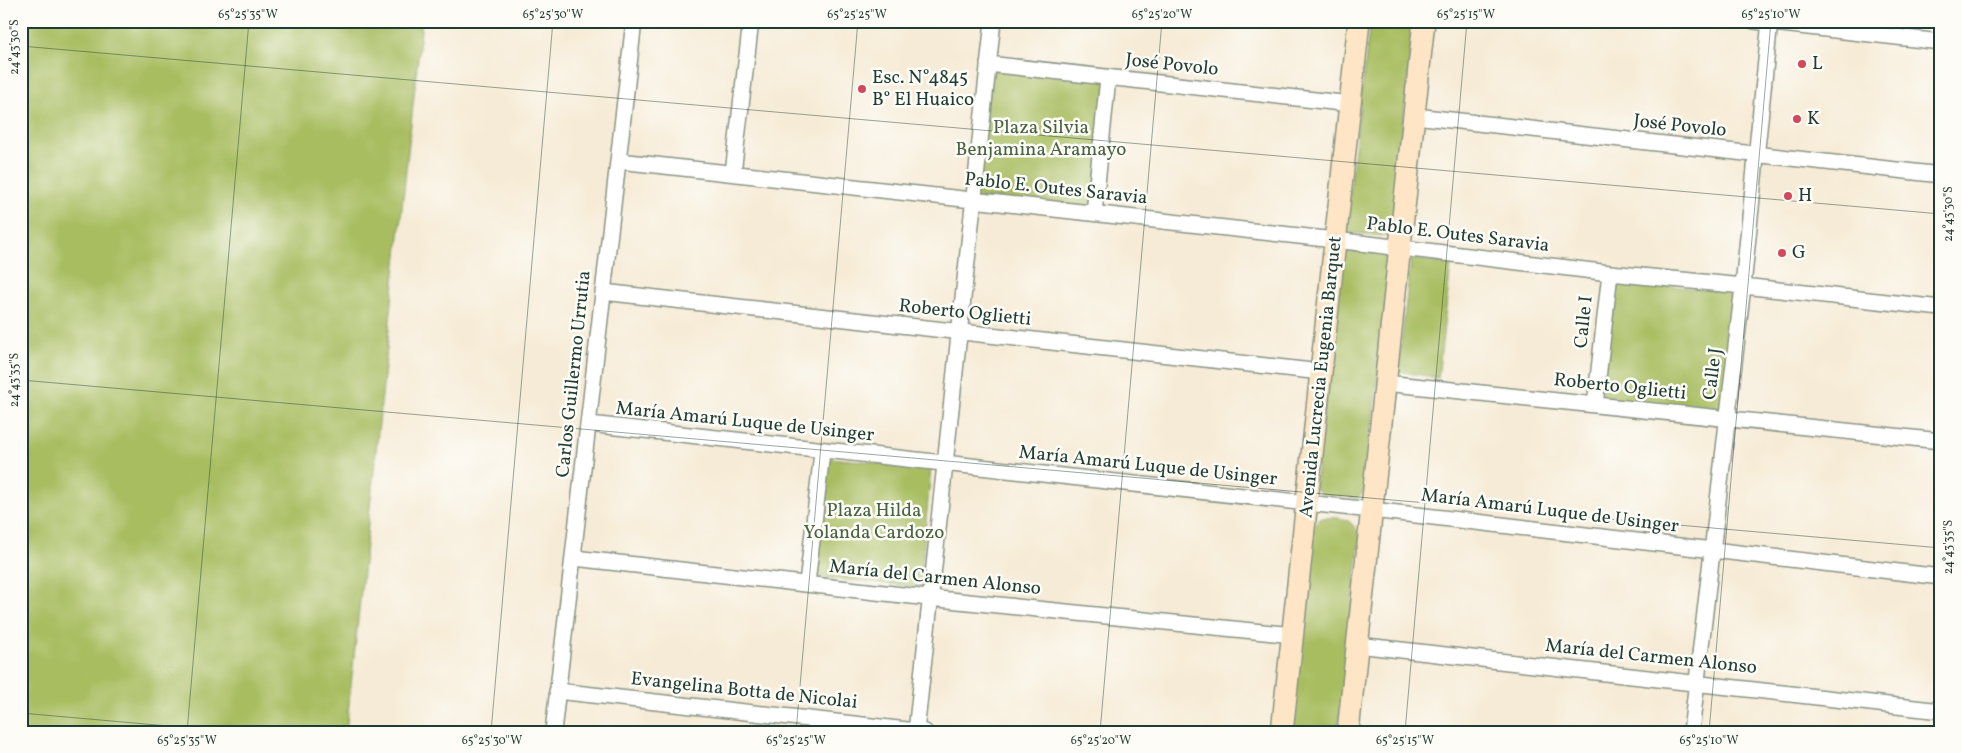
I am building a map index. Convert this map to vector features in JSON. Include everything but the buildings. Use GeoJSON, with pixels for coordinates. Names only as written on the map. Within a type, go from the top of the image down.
{"type":"FeatureCollection","features":[{"type":"Feature","properties":{"kind":"street","name":"Carlos Guillermo Urrutia"},"geometry":{"type":"LineString","coordinates":[[553,732],[634,21]]}},
{"type":"Feature","properties":{"kind":"street"},"geometry":{"type":"LineString","coordinates":[[732,173],[751,21]]}},
{"type":"Feature","properties":{"kind":"street"},"geometry":{"type":"LineString","coordinates":[[919,731],[929,598],[993,21]]}},
{"type":"Feature","properties":{"kind":"street","name":"Avenida Lucrecia Eugenia Barquet"},"geometry":{"type":"LineString","coordinates":[[1282,732],[1359,21]]}},
{"type":"Feature","properties":{"kind":"street"},"geometry":{"type":"LineString","coordinates":[[1348,732],[1424,21]]}},
{"type":"Feature","properties":{"kind":"street"},"geometry":{"type":"LineString","coordinates":[[1754,21],[1941,42]]}},
{"type":"Feature","properties":{"kind":"street","name":"Calle J"},"geometry":{"type":"LineString","coordinates":[[1691,732],[1743,286],[1770,22]]}},
{"type":"Feature","properties":{"kind":"street","name":"José Povolo"},"geometry":{"type":"LineString","coordinates":[[988,64],[1351,104]]}},
{"type":"Feature","properties":{"kind":"street"},"geometry":{"type":"LineString","coordinates":[[1094,213],[1108,78]]}},
{"type":"Feature","properties":{"kind":"street","name":"José Povolo"},"geometry":{"type":"LineString","coordinates":[[1415,116],[1941,175]]}},
{"type":"Feature","properties":{"kind":"street","name":"Pablo E. Outes Saravia"},"geometry":{"type":"LineString","coordinates":[[619,160],[1335,240],[1610,273],[1941,308]]}},
{"type":"Feature","properties":{"kind":"street","name":"Calle I"},"geometry":{"type":"LineString","coordinates":[[1595,405],[1610,273]]}},
{"type":"Feature","properties":{"kind":"street","name":"Roberto Oglietti"},"geometry":{"type":"LineString","coordinates":[[603,292],[1321,372]]}},
{"type":"Feature","properties":{"kind":"street","name":"Roberto Oglietti"},"geometry":{"type":"LineString","coordinates":[[1385,383],[1941,441]]}},
{"type":"Feature","properties":{"kind":"street","name":"María Amarú Luque de Usinger"},"geometry":{"type":"LineString","coordinates":[[589,424],[822,452],[944,463],[1371,510],[1941,577]]}},
{"type":"Feature","properties":{"kind":"street"},"geometry":{"type":"LineString","coordinates":[[807,584],[822,452]]}},
{"type":"Feature","properties":{"kind":"street","name":"María del Carmen Alonso"},"geometry":{"type":"LineString","coordinates":[[574,558],[929,598],[1293,635]]}},
{"type":"Feature","properties":{"kind":"street","name":"María del Carmen Alonso"},"geometry":{"type":"LineString","coordinates":[[1357,645],[1941,711]]}},
{"type":"Feature","properties":{"kind":"street","name":"Evangelina Botta de Nicolai"},"geometry":{"type":"LineString","coordinates":[[558,691],[919,731]]}},
{"type":"Feature","properties":{"kind":"green space"},"geometry":{"type":"Polygon","coordinates":[[[21,21],[422,21],[346,732],[21,732],[21,21]]]}},
{"type":"Feature","properties":{"kind":"green space"},"geometry":{"type":"Polygon","coordinates":[[[1370,21],[1414,21],[1391,237],[1345,232],[1370,21]]]}},
{"type":"Feature","properties":{"kind":"green space","name":"Plaza Silvia Benjamina Aramayo"},"geometry":{"type":"Polygon","coordinates":[[[988,64],[1108,78],[1094,213],[973,200],[988,64]]]}},
{"type":"Feature","properties":{"kind":"green space"},"geometry":{"type":"Polygon","coordinates":[[[1347,251],[1383,254],[1391,266],[1364,492],[1357,498],[1321,494],[1315,487],[1341,259],[1347,251]]]}},
{"type":"Feature","properties":{"kind":"green space"},"geometry":{"type":"Polygon","coordinates":[[[1411,259],[1451,264],[1438,378],[1398,371],[1411,259]]]}},
{"type":"Feature","properties":{"kind":"green space"},"geometry":{"type":"Polygon","coordinates":[[[1615,280],[1736,293],[1723,412],[1601,398],[1615,280]]]}},
{"type":"Feature","properties":{"kind":"green space","name":"Plaza Hilda Yolanda Cardozo"},"geometry":{"type":"Polygon","coordinates":[[[828,458],[931,467],[920,587],[817,577],[828,458]]]}},
{"type":"Feature","properties":{"kind":"green space"},"geometry":{"type":"Polygon","coordinates":[[[1320,518],[1340,518],[1349,521],[1360,537],[1338,732],[1287,732],[1309,530],[1320,518]]]}},
{"type":"Feature","properties":{"kind":"place","name":"L"},"geometry":{"type":"Point","coordinates":[1802,64]}},
{"type":"Feature","properties":{"kind":"place","name":"Esc. N°4845 B° El Huaico"},"geometry":{"type":"Point","coordinates":[862,89]}},
{"type":"Feature","properties":{"kind":"place","name":"K"},"geometry":{"type":"Point","coordinates":[1797,119]}},
{"type":"Feature","properties":{"kind":"place","name":"H"},"geometry":{"type":"Point","coordinates":[1788,196]}},
{"type":"Feature","properties":{"kind":"place","name":"G"},"geometry":{"type":"Point","coordinates":[1782,253]}}]}
